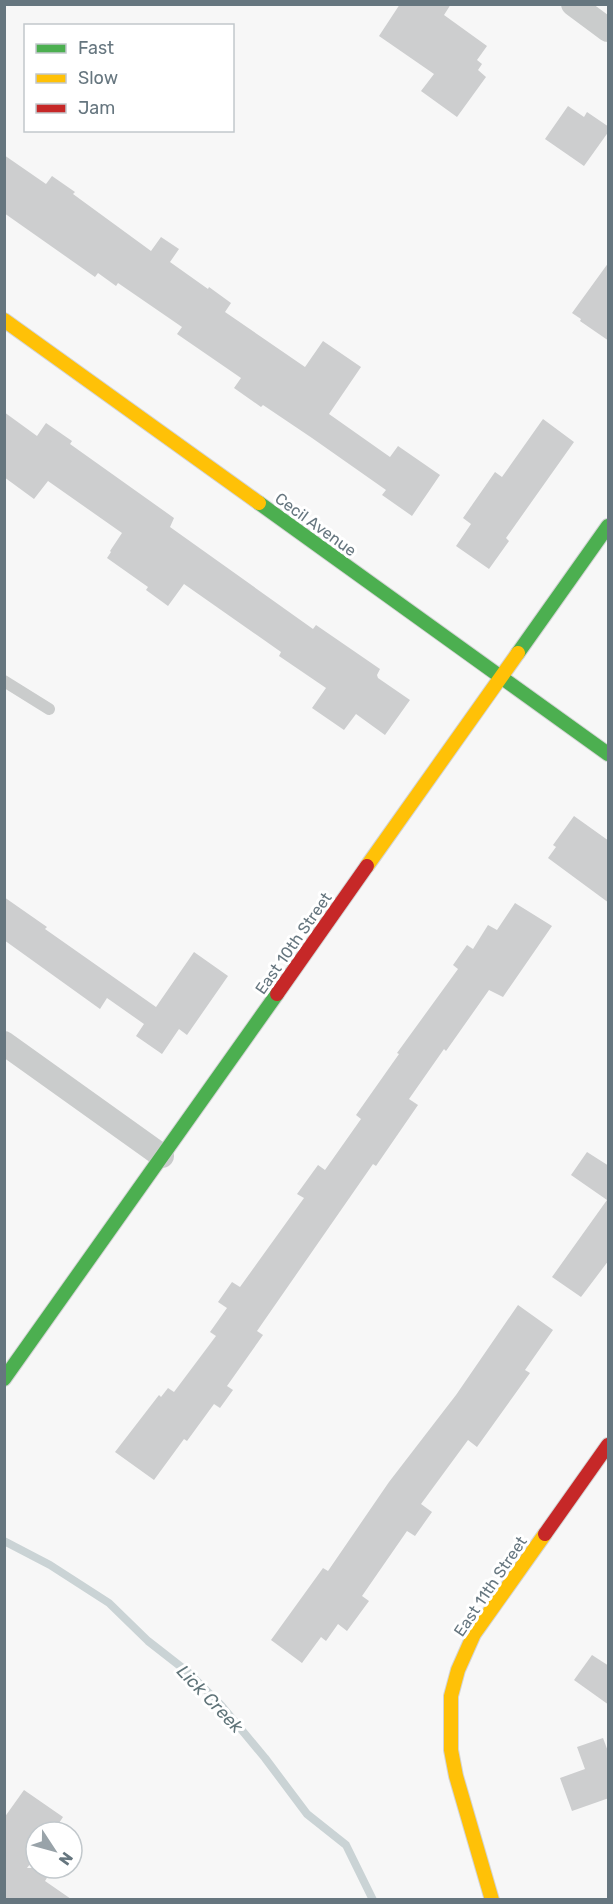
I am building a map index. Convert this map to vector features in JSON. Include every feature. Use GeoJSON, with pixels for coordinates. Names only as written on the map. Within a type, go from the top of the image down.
{"type":"FeatureCollection","features":[{"type":"Feature","properties":{"kind":"street"},"geometry":{"type":"LineString","coordinates":[[573,4],[609,30]]}},
{"type":"Feature","properties":{"kind":"street","name":"Cecil Avenue"},"geometry":{"type":"LineString","coordinates":[[4,320],[609,754]]}},
{"type":"Feature","properties":{"kind":"street","name":"East 10th Street"},"geometry":{"type":"LineString","coordinates":[[4,1379],[609,526]]}},
{"type":"Feature","properties":{"kind":"street"},"geometry":{"type":"LineString","coordinates":[[4,1043],[162,1156]]}},
{"type":"Feature","properties":{"kind":"street","name":"East 11th Street"},"geometry":{"type":"LineString","coordinates":[[492,1899],[453,1763],[450,1737],[451,1696],[458,1670],[474,1634],[609,1444]]}},
{"type":"Feature","properties":{"kind":"lane"},"geometry":{"type":"LineString","coordinates":[[4,681],[49,710]]}},
{"type":"Feature","properties":{"kind":"building"},"geometry":{"type":"Polygon","coordinates":[[[400,4],[451,4],[444,15],[487,46],[477,60],[482,64],[478,70],[486,77],[457,117],[421,91],[434,74],[379,36],[400,4]]]}},
{"type":"Feature","properties":{"kind":"building"},"geometry":{"type":"Polygon","coordinates":[[[568,106],[584,117],[587,112],[609,127],[609,131],[584,166],[545,139],[568,106]]]}},
{"type":"Feature","properties":{"kind":"building"},"geometry":{"type":"Polygon","coordinates":[[[4,155],[46,184],[52,176],[151,251],[161,237],[179,249],[170,262],[231,303],[225,312],[305,367],[323,341],[361,367],[329,414],[390,457],[398,446],[440,475],[412,516],[382,495],[386,490],[263,405],[261,407],[234,388],[241,378],[177,334],[182,327],[118,283],[116,286],[98,273],[95,277],[4,213],[4,155]]]}},
{"type":"Feature","properties":{"kind":"building"},"geometry":{"type":"Polygon","coordinates":[[[609,262],[609,341],[572,313],[609,262]]]}},
{"type":"Feature","properties":{"kind":"building"},"geometry":{"type":"Polygon","coordinates":[[[4,412],[37,436],[46,423],[72,441],[70,444],[174,518],[170,527],[313,629],[316,625],[380,669],[378,678],[410,700],[385,735],[356,714],[344,730],[312,708],[326,688],[279,656],[281,652],[184,584],[168,606],[146,590],[148,587],[107,558],[122,533],[48,481],[34,499],[4,477],[4,412]]]}},
{"type":"Feature","properties":{"kind":"building"},"geometry":{"type":"Polygon","coordinates":[[[543,419],[574,442],[506,538],[509,541],[489,569],[456,546],[471,524],[463,518],[495,472],[502,477],[543,419]]]}},
{"type":"Feature","properties":{"kind":"building"},"geometry":{"type":"Polygon","coordinates":[[[574,816],[609,841],[609,903],[548,858],[556,847],[553,845],[574,816]]]}},
{"type":"Feature","properties":{"kind":"building"},"geometry":{"type":"Polygon","coordinates":[[[4,897],[47,927],[45,929],[156,1007],[194,952],[228,976],[187,1035],[179,1029],[162,1054],[136,1036],[144,1024],[107,998],[100,1009],[4,940],[4,897]]]}},
{"type":"Feature","properties":{"kind":"building"},"geometry":{"type":"Polygon","coordinates":[[[515,903],[552,926],[503,997],[489,990],[446,1051],[444,1049],[409,1099],[418,1105],[376,1166],[373,1164],[257,1331],[263,1335],[227,1386],[233,1390],[220,1408],[214,1404],[187,1441],[184,1439],[154,1480],[115,1452],[159,1395],[161,1397],[168,1388],[174,1392],[216,1336],[210,1332],[227,1308],[218,1302],[232,1282],[240,1287],[304,1198],[297,1194],[318,1165],[325,1170],[361,1119],[356,1115],[399,1054],[397,1053],[458,969],[453,965],[467,945],[473,949],[488,925],[497,930],[515,903]]]}},
{"type":"Feature","properties":{"kind":"building"},"geometry":{"type":"Polygon","coordinates":[[[587,1152],[609,1166],[609,1260],[581,1297],[552,1277],[607,1200],[571,1175],[587,1152]]]}},
{"type":"Feature","properties":{"kind":"building"},"geometry":{"type":"Polygon","coordinates":[[[518,1305],[553,1330],[525,1370],[530,1373],[477,1447],[468,1440],[421,1504],[432,1512],[415,1536],[407,1531],[362,1596],[369,1601],[347,1631],[338,1624],[326,1641],[321,1637],[302,1663],[271,1640],[323,1568],[328,1571],[389,1482],[456,1395],[518,1305]]]}},
{"type":"Feature","properties":{"kind":"building"},"geometry":{"type":"Polygon","coordinates":[[[592,1655],[609,1666],[609,1705],[574,1680],[592,1655]]]}},
{"type":"Feature","properties":{"kind":"building"},"geometry":{"type":"Polygon","coordinates":[[[603,1738],[609,1754],[609,1798],[572,1811],[560,1778],[585,1769],[577,1747],[603,1738]]]}},
{"type":"Feature","properties":{"kind":"building"},"geometry":{"type":"Polygon","coordinates":[[[24,1790],[63,1817],[61,1820],[24,1820],[24,1880],[46,1880],[71,1899],[4,1899],[4,1818],[24,1790]]]}},
{"type":"Feature","properties":{"kind":"waterway","name":"Lick Creek"},"geometry":{"type":"LineString","coordinates":[[4,1541],[50,1565],[109,1603],[148,1641],[189,1673],[221,1705],[307,1814],[346,1845],[373,1900]]}},
{"type":"Feature","properties":{"kind":"traffic: fast"},"geometry":{"type":"LineString","coordinates":[[259,503],[608,754]]}},
{"type":"Feature","properties":{"kind":"traffic: fast"},"geometry":{"type":"LineString","coordinates":[[518,653],[608,526]]}},
{"type":"Feature","properties":{"kind":"traffic: fast"},"geometry":{"type":"LineString","coordinates":[[4,1379],[277,994]]}},
{"type":"Feature","properties":{"kind":"traffic: slow"},"geometry":{"type":"LineString","coordinates":[[4,320],[259,503]]}},
{"type":"Feature","properties":{"kind":"traffic: slow"},"geometry":{"type":"LineString","coordinates":[[367,866],[518,653]]}},
{"type":"Feature","properties":{"kind":"traffic: slow"},"geometry":{"type":"LineString","coordinates":[[492,1900],[456,1776],[451,1750],[451,1696],[458,1670],[474,1634],[545,1534]]}},
{"type":"Feature","properties":{"kind":"traffic: jam"},"geometry":{"type":"LineString","coordinates":[[277,994],[367,866]]}},
{"type":"Feature","properties":{"kind":"traffic: jam"},"geometry":{"type":"LineString","coordinates":[[545,1534],[608,1445]]}}]}
